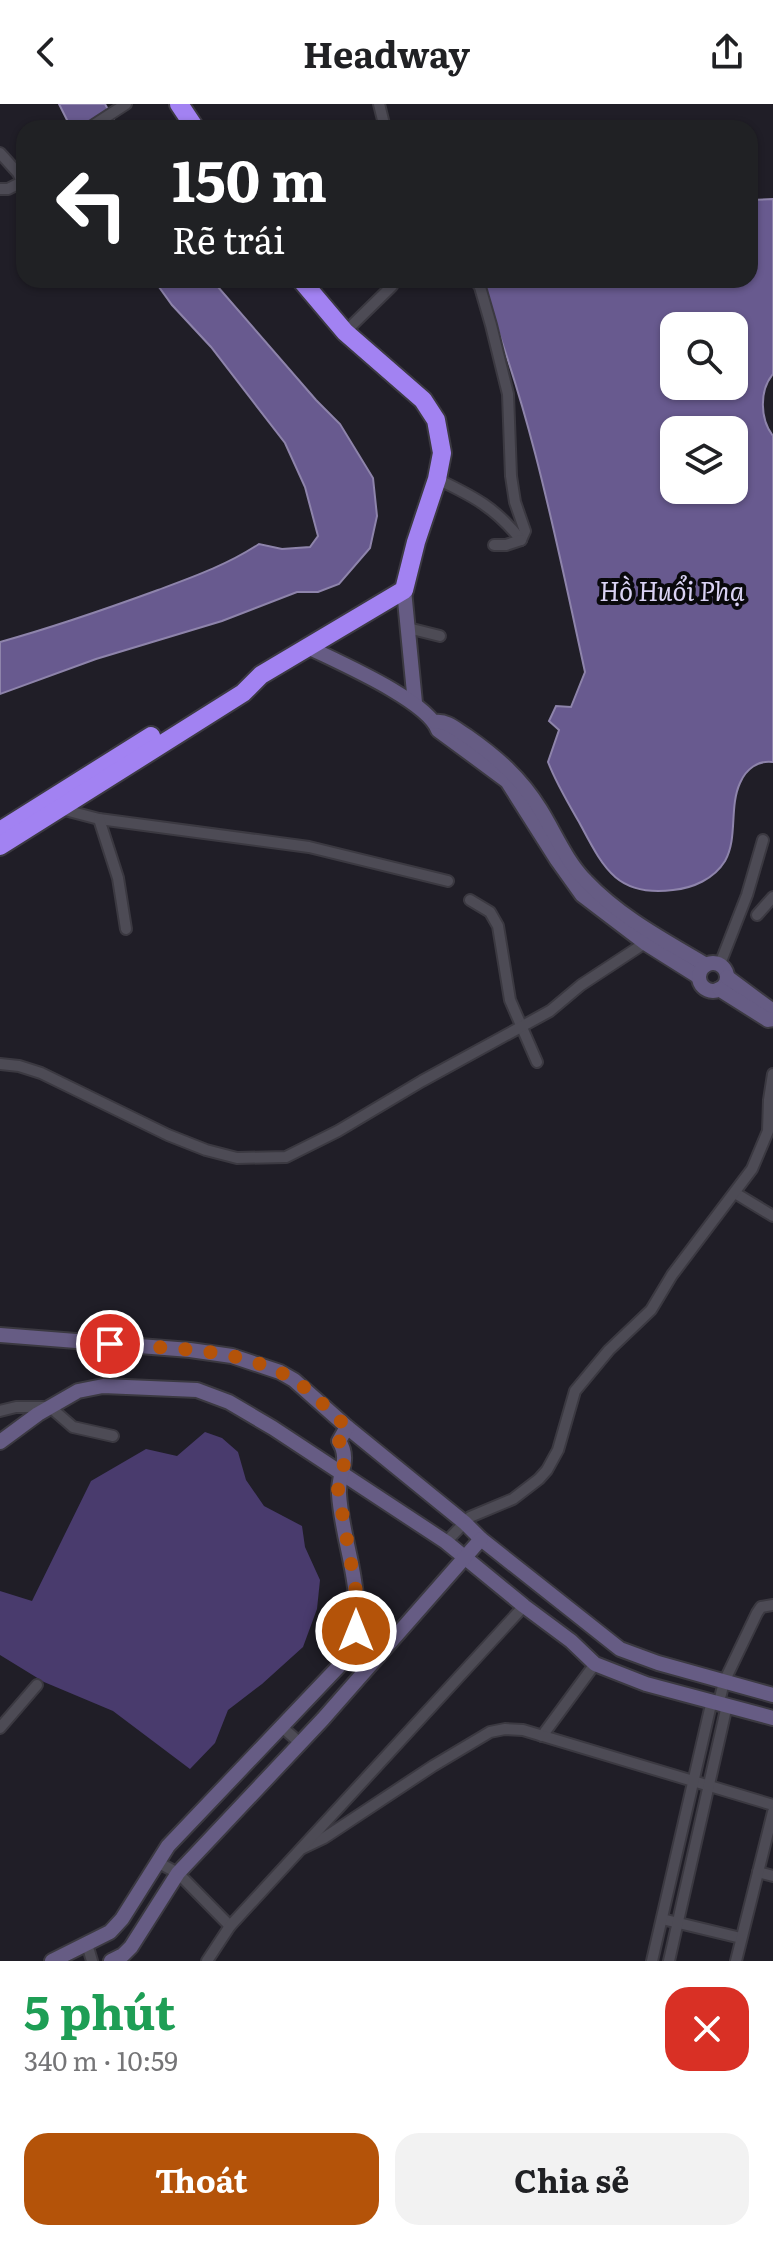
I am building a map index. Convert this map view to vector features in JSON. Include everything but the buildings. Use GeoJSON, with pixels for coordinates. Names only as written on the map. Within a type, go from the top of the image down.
{"type":"FeatureCollection","features":[{"type":"Feature","properties":{"kind":"highway"},"geometry":{"type":"LineString","coordinates":[[0,846],[65,800],[243,693],[261,675],[404,590],[437,479],[442,453],[441,437],[431,409],[345,332],[308,288]]}},
{"type":"Feature","properties":{"kind":"highway"},"geometry":{"type":"LineString","coordinates":[[0,831],[65,800]]}},
{"type":"Feature","properties":{"kind":"street"},"geometry":{"type":"LineString","coordinates":[[102,120],[125,105]]}},
{"type":"Feature","properties":{"kind":"street"},"geometry":{"type":"LineString","coordinates":[[0,153],[16,170]]}},
{"type":"Feature","properties":{"kind":"street"},"geometry":{"type":"LineString","coordinates":[[345,332],[390,288]]}},
{"type":"Feature","properties":{"kind":"street"},"geometry":{"type":"LineString","coordinates":[[478,288],[488,313],[508,394],[511,476],[515,502],[525,531],[521,540],[494,545]]}},
{"type":"Feature","properties":{"kind":"street"},"geometry":{"type":"LineString","coordinates":[[437,479],[484,502],[521,540]]}},
{"type":"Feature","properties":{"kind":"street"},"geometry":{"type":"LineString","coordinates":[[404,590],[415,703]]}},
{"type":"Feature","properties":{"kind":"street"},"geometry":{"type":"LineString","coordinates":[[408,628],[440,636]]}},
{"type":"Feature","properties":{"kind":"street"},"geometry":{"type":"LineString","coordinates":[[308,647],[415,703],[435,722],[438,730],[507,781],[582,895],[645,943],[714,975],[768,1020],[773,1019]]}},
{"type":"Feature","properties":{"kind":"street"},"geometry":{"type":"LineString","coordinates":[[435,722],[443,721],[464,734],[497,757],[518,777],[574,867],[605,899],[714,975],[773,1011]]}},
{"type":"Feature","properties":{"kind":"street"},"geometry":{"type":"LineString","coordinates":[[65,800],[99,819],[309,847],[448,881]]}},
{"type":"Feature","properties":{"kind":"street"},"geometry":{"type":"LineString","coordinates":[[99,819],[118,878],[126,929]]}},
{"type":"Feature","properties":{"kind":"street"},"geometry":{"type":"LineString","coordinates":[[714,975],[747,895],[763,840]]}},
{"type":"Feature","properties":{"kind":"street"},"geometry":{"type":"LineString","coordinates":[[757,915],[773,897]]}},
{"type":"Feature","properties":{"kind":"street"},"geometry":{"type":"LineString","coordinates":[[470,900],[490,912],[498,926],[510,1000],[537,1062]]}},
{"type":"Feature","properties":{"kind":"street"},"geometry":{"type":"LineString","coordinates":[[0,1064],[41,1073],[168,1135],[206,1150],[237,1158],[293,1155],[550,1011],[581,985],[645,943]]}},
{"type":"Feature","properties":{"kind":"street"},"geometry":{"type":"LineString","coordinates":[[446,1542],[478,1513],[513,1499],[547,1470],[558,1450],[575,1391],[609,1350],[651,1310],[672,1275],[752,1169],[770,1134],[769,1100],[773,1074]]}},
{"type":"Feature","properties":{"kind":"street"},"geometry":{"type":"LineString","coordinates":[[735,1193],[773,1216]]}},
{"type":"Feature","properties":{"kind":"street"},"geometry":{"type":"LineString","coordinates":[[0,1335],[190,1350],[232,1356],[280,1372],[294,1380],[481,1539],[620,1649],[658,1663],[773,1695]]}},
{"type":"Feature","properties":{"kind":"street"},"geometry":{"type":"LineString","coordinates":[[0,1442],[78,1391],[103,1386],[197,1390],[229,1402],[446,1542],[571,1641],[595,1664],[646,1684],[773,1718]]}},
{"type":"Feature","properties":{"kind":"street"},"geometry":{"type":"LineString","coordinates":[[0,1411],[16,1407],[50,1407],[73,1427],[113,1436]]}},
{"type":"Feature","properties":{"kind":"street"},"geometry":{"type":"LineString","coordinates":[[111,1961],[131,1947],[174,1871],[289,1734],[342,1663],[356,1631],[357,1597],[340,1507],[340,1473],[346,1455],[339,1441],[347,1427]]}},
{"type":"Feature","properties":{"kind":"street"},"geometry":{"type":"LineString","coordinates":[[52,1961],[110,1932],[122,1919],[168,1846],[289,1734],[481,1539]]}},
{"type":"Feature","properties":{"kind":"street"},"geometry":{"type":"LineString","coordinates":[[652,1961],[694,1781],[724,1682],[757,1613],[766,1604],[773,1605]]}},
{"type":"Feature","properties":{"kind":"street"},"geometry":{"type":"LineString","coordinates":[[207,1961],[230,1926],[524,1606]]}},
{"type":"Feature","properties":{"kind":"street"},"geometry":{"type":"LineString","coordinates":[[542,1736],[595,1664]]}},
{"type":"Feature","properties":{"kind":"street"},"geometry":{"type":"LineString","coordinates":[[0,1728],[37,1685]]}},
{"type":"Feature","properties":{"kind":"street"},"geometry":{"type":"LineString","coordinates":[[669,1961],[709,1786],[719,1702]]}},
{"type":"Feature","properties":{"kind":"street"},"geometry":{"type":"LineString","coordinates":[[303,1848],[324,1838],[490,1732],[505,1729],[542,1736],[773,1805]]}},
{"type":"Feature","properties":{"kind":"street"},"geometry":{"type":"LineString","coordinates":[[736,1961],[773,1812]]}},
{"type":"Feature","properties":{"kind":"street"},"geometry":{"type":"LineString","coordinates":[[158,1862],[174,1871],[230,1926]]}},
{"type":"Feature","properties":{"kind":"street"},"geometry":{"type":"LineString","coordinates":[[758,1872],[773,1876]]}},
{"type":"Feature","properties":{"kind":"street"},"geometry":{"type":"LineString","coordinates":[[662,1919],[741,1938]]}},
{"type":"Feature","properties":{"kind":"street"},"geometry":{"type":"LineString","coordinates":[[87,1946],[92,1961]]}},
{"type":"Feature","properties":{"kind":"shaded area"},"geometry":{"type":"Polygon","coordinates":[[[205,1432],[222,1438],[238,1452],[246,1480],[264,1506],[302,1526],[305,1547],[320,1580],[317,1609],[303,1647],[228,1710],[215,1743],[190,1769],[113,1711],[44,1682],[0,1655],[0,1591],[32,1601],[91,1481],[146,1449],[177,1456],[205,1432]]]}},
{"type":"Feature","properties":{"kind":"water"},"geometry":{"type":"Polygon","coordinates":[[[59,104],[105,104],[114,120],[67,120],[59,104]]]}},
{"type":"Feature","properties":{"kind":"water","name":"Hồ Huổi Phạ"},"geometry":{"type":"Polygon","coordinates":[[[773,199],[773,374],[765,388],[763,405],[773,436],[773,762],[758,764],[743,778],[737,792],[733,833],[725,861],[715,873],[695,885],[654,891],[638,889],[614,876],[596,853],[548,762],[559,730],[549,721],[556,706],[571,707],[585,672],[552,523],[513,376],[482,288],[758,288],[758,200],[773,199]]]}},
{"type":"Feature","properties":{"kind":"water"},"geometry":{"type":"Polygon","coordinates":[[[160,288],[219,288],[340,424],[373,478],[377,516],[370,548],[339,584],[318,592],[297,592],[222,621],[96,659],[0,694],[0,642],[80,618],[184,580],[259,544],[282,549],[310,547],[318,536],[305,487],[285,443],[211,347],[160,288]]]}},
{"type":"Feature","properties":{"kind":"route"},"geometry":{"type":"LineString","coordinates":[[110,1344],[190,1350],[232,1356],[258,1364],[294,1380],[347,1427],[339,1441],[346,1455],[338,1489],[357,1597],[356,1631]]}}]}
